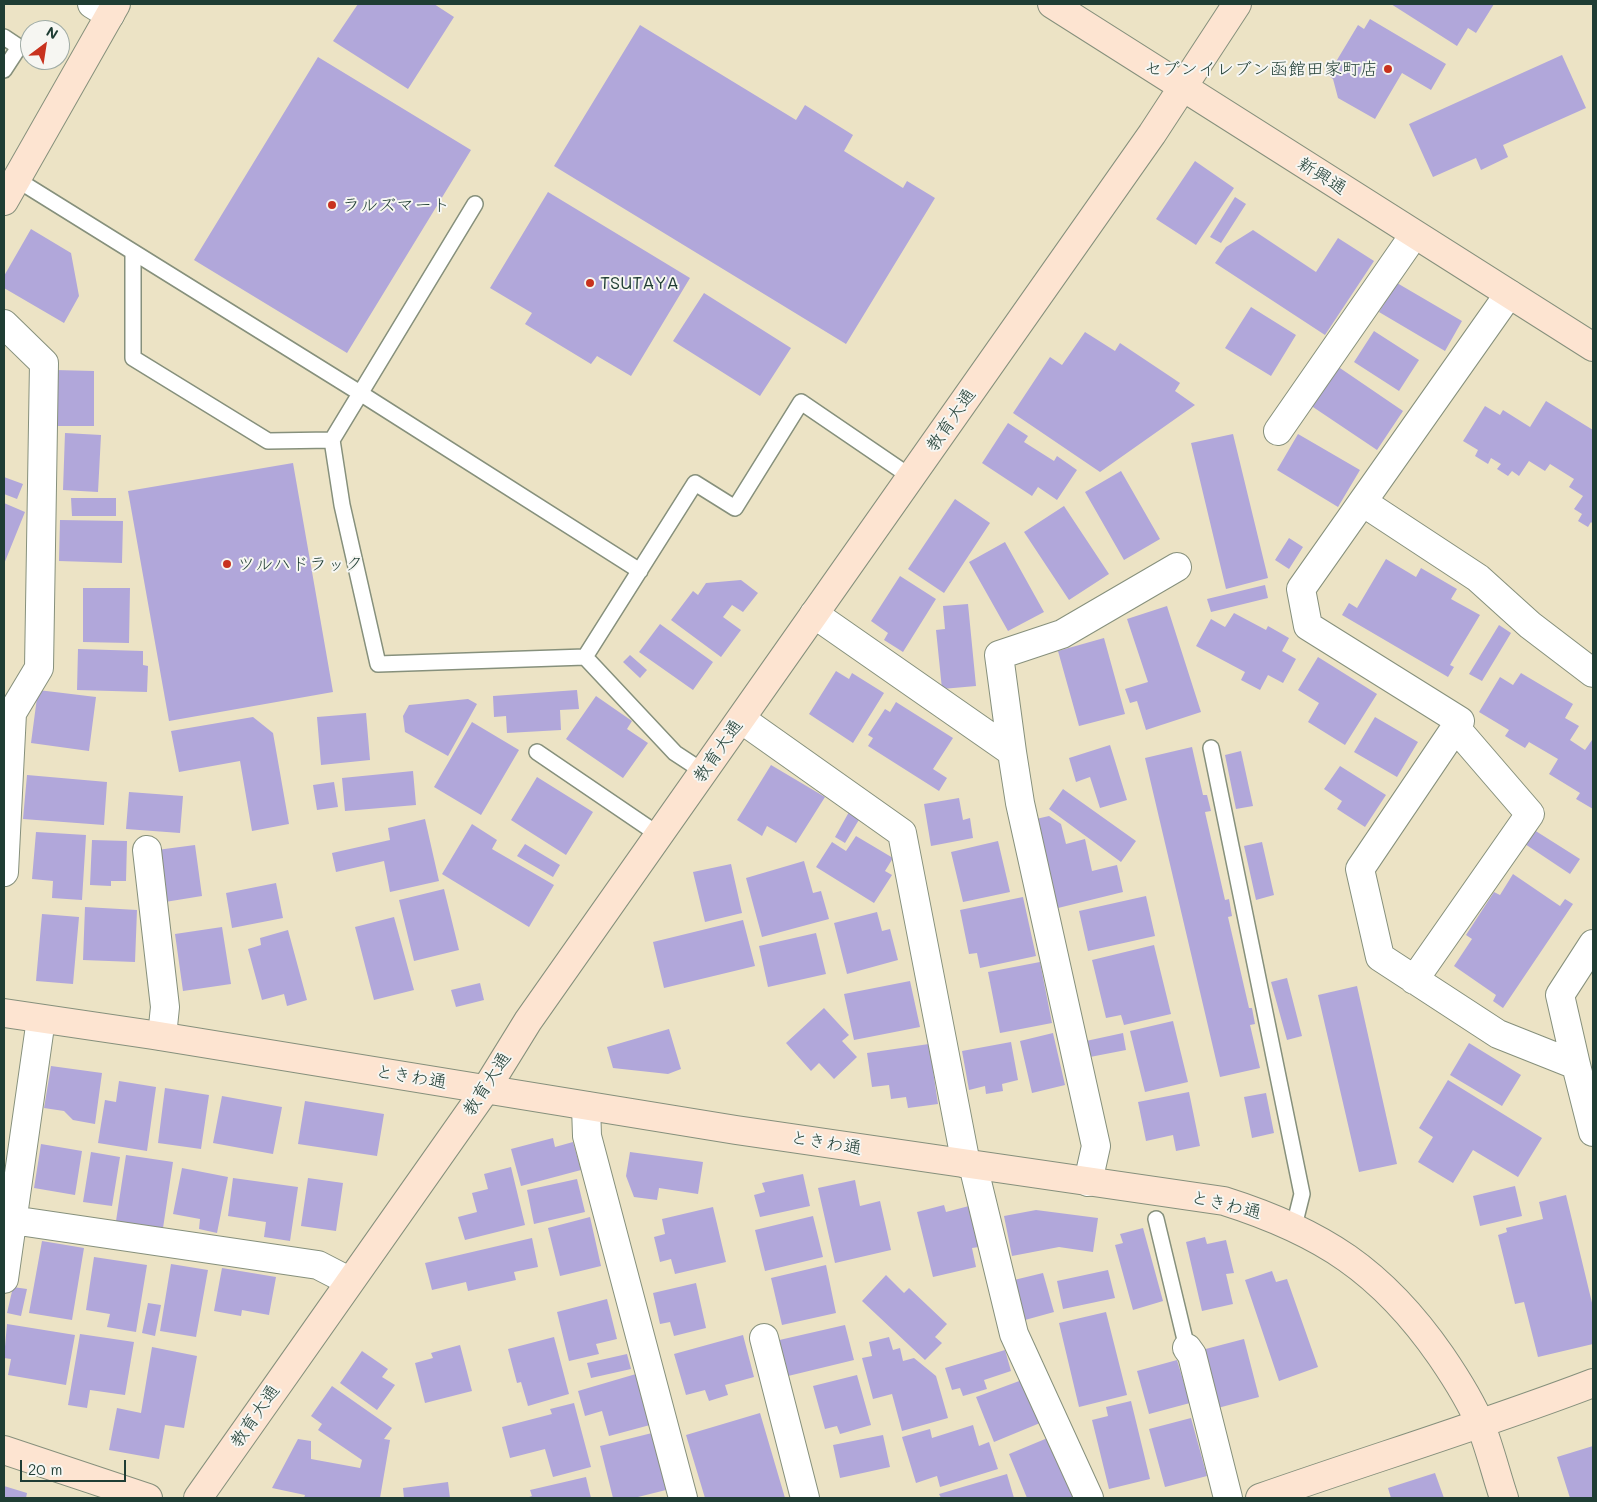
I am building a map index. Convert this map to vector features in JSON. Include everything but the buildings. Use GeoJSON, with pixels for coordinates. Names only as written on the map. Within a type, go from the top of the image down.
{"type":"FeatureCollection","features":[{"type":"Feature","properties":{"kind":"street","name":"新興通"},"geometry":{"type":"LineString","coordinates":[[1052,4],[1593,347]]}},
{"type":"Feature","properties":{"kind":"street","name":"教育大通"},"geometry":{"type":"LineString","coordinates":[[198,1498],[486,1089],[528,1021],[1183,88],[1237,4]]}},
{"type":"Feature","properties":{"kind":"street"},"geometry":{"type":"LineString","coordinates":[[10,190],[106,8]]}},
{"type":"Feature","properties":{"kind":"street"},"geometry":{"type":"LineString","coordinates":[[1278,431],[1414,235]]}},
{"type":"Feature","properties":{"kind":"street"},"geometry":{"type":"LineString","coordinates":[[1509,294],[1364,503],[1301,589],[1308,626],[1460,721],[1360,869],[1380,957],[1498,1034],[1576,1065]]}},
{"type":"Feature","properties":{"kind":"street"},"geometry":{"type":"LineString","coordinates":[[4,324],[44,363],[38,668],[12,713],[4,872]]}},
{"type":"Feature","properties":{"kind":"street"},"geometry":{"type":"LineString","coordinates":[[1364,503],[1478,578],[1530,626],[1593,672]]}},
{"type":"Feature","properties":{"kind":"street"},"geometry":{"type":"LineString","coordinates":[[1088,1182],[1096,1146],[1020,803],[999,655],[1062,634],[1177,567]]}},
{"type":"Feature","properties":{"kind":"street"},"geometry":{"type":"LineString","coordinates":[[814,614],[1012,752]]}},
{"type":"Feature","properties":{"kind":"street"},"geometry":{"type":"LineString","coordinates":[[741,719],[902,833],[970,1165],[1014,1334],[1089,1498]]}},
{"type":"Feature","properties":{"kind":"street"},"geometry":{"type":"LineString","coordinates":[[1414,980],[1530,814],[1455,727]]}},
{"type":"Feature","properties":{"kind":"street"},"geometry":{"type":"LineString","coordinates":[[147,850],[165,1007],[162,1036]]}},
{"type":"Feature","properties":{"kind":"street"},"geometry":{"type":"LineString","coordinates":[[1593,944],[1560,995],[1593,1132]]}},
{"type":"Feature","properties":{"kind":"street","name":"ときわ通"},"geometry":{"type":"LineString","coordinates":[[4,1013],[162,1036],[586,1106],[970,1165],[1224,1201],[1269,1215],[1294,1226],[1336,1250],[1373,1278],[1419,1324],[1459,1382],[1481,1425],[1504,1498]]}},
{"type":"Feature","properties":{"kind":"street"},"geometry":{"type":"LineString","coordinates":[[4,1280],[41,1018]]}},
{"type":"Feature","properties":{"kind":"street"},"geometry":{"type":"LineString","coordinates":[[586,1106],[587,1136],[683,1498]]}},
{"type":"Feature","properties":{"kind":"street"},"geometry":{"type":"LineString","coordinates":[[12,1220],[318,1265],[349,1282]]}},
{"type":"Feature","properties":{"kind":"street"},"geometry":{"type":"LineString","coordinates":[[764,1338],[805,1498]]}},
{"type":"Feature","properties":{"kind":"street"},"geometry":{"type":"LineString","coordinates":[[1187,1348],[1192,1355],[1228,1498]]}},
{"type":"Feature","properties":{"kind":"street"},"geometry":{"type":"LineString","coordinates":[[1260,1498],[1380,1456],[1481,1425],[1593,1383]]}},
{"type":"Feature","properties":{"kind":"street"},"geometry":{"type":"LineString","coordinates":[[4,1450],[148,1498]]}},
{"type":"Feature","properties":{"kind":"lane"},"geometry":{"type":"LineString","coordinates":[[4,37],[18,47],[4,70]]}},
{"type":"Feature","properties":{"kind":"lane"},"geometry":{"type":"LineString","coordinates":[[10,190],[133,252],[360,393],[640,571]]}},
{"type":"Feature","properties":{"kind":"lane"},"geometry":{"type":"LineString","coordinates":[[475,204],[332,440],[342,505],[378,664],[585,657],[675,753],[704,772]]}},
{"type":"Feature","properties":{"kind":"lane"},"geometry":{"type":"LineString","coordinates":[[133,252],[133,358],[268,442],[332,440]]}},
{"type":"Feature","properties":{"kind":"lane"},"geometry":{"type":"LineString","coordinates":[[585,657],[696,483],[735,508],[800,402],[911,477]]}},
{"type":"Feature","properties":{"kind":"lane"},"geometry":{"type":"LineString","coordinates":[[1211,748],[1302,1194],[1294,1226]]}},
{"type":"Feature","properties":{"kind":"lane"},"geometry":{"type":"LineString","coordinates":[[537,752],[660,835]]}},
{"type":"Feature","properties":{"kind":"lane"},"geometry":{"type":"LineString","coordinates":[[1156,1220],[1187,1348]]}},
{"type":"Feature","properties":{"kind":"place","name":"セブンイレブン函館田家町店"},"geometry":{"type":"Point","coordinates":[1388,69]}},
{"type":"Feature","properties":{"kind":"place","name":"ラルズマート"},"geometry":{"type":"Point","coordinates":[332,205]}},
{"type":"Feature","properties":{"kind":"place","name":"TSUTAYA"},"geometry":{"type":"Point","coordinates":[590,283]}},
{"type":"Feature","properties":{"kind":"place","name":"ツルハドラック"},"geometry":{"type":"Point","coordinates":[227,564]}}]}
